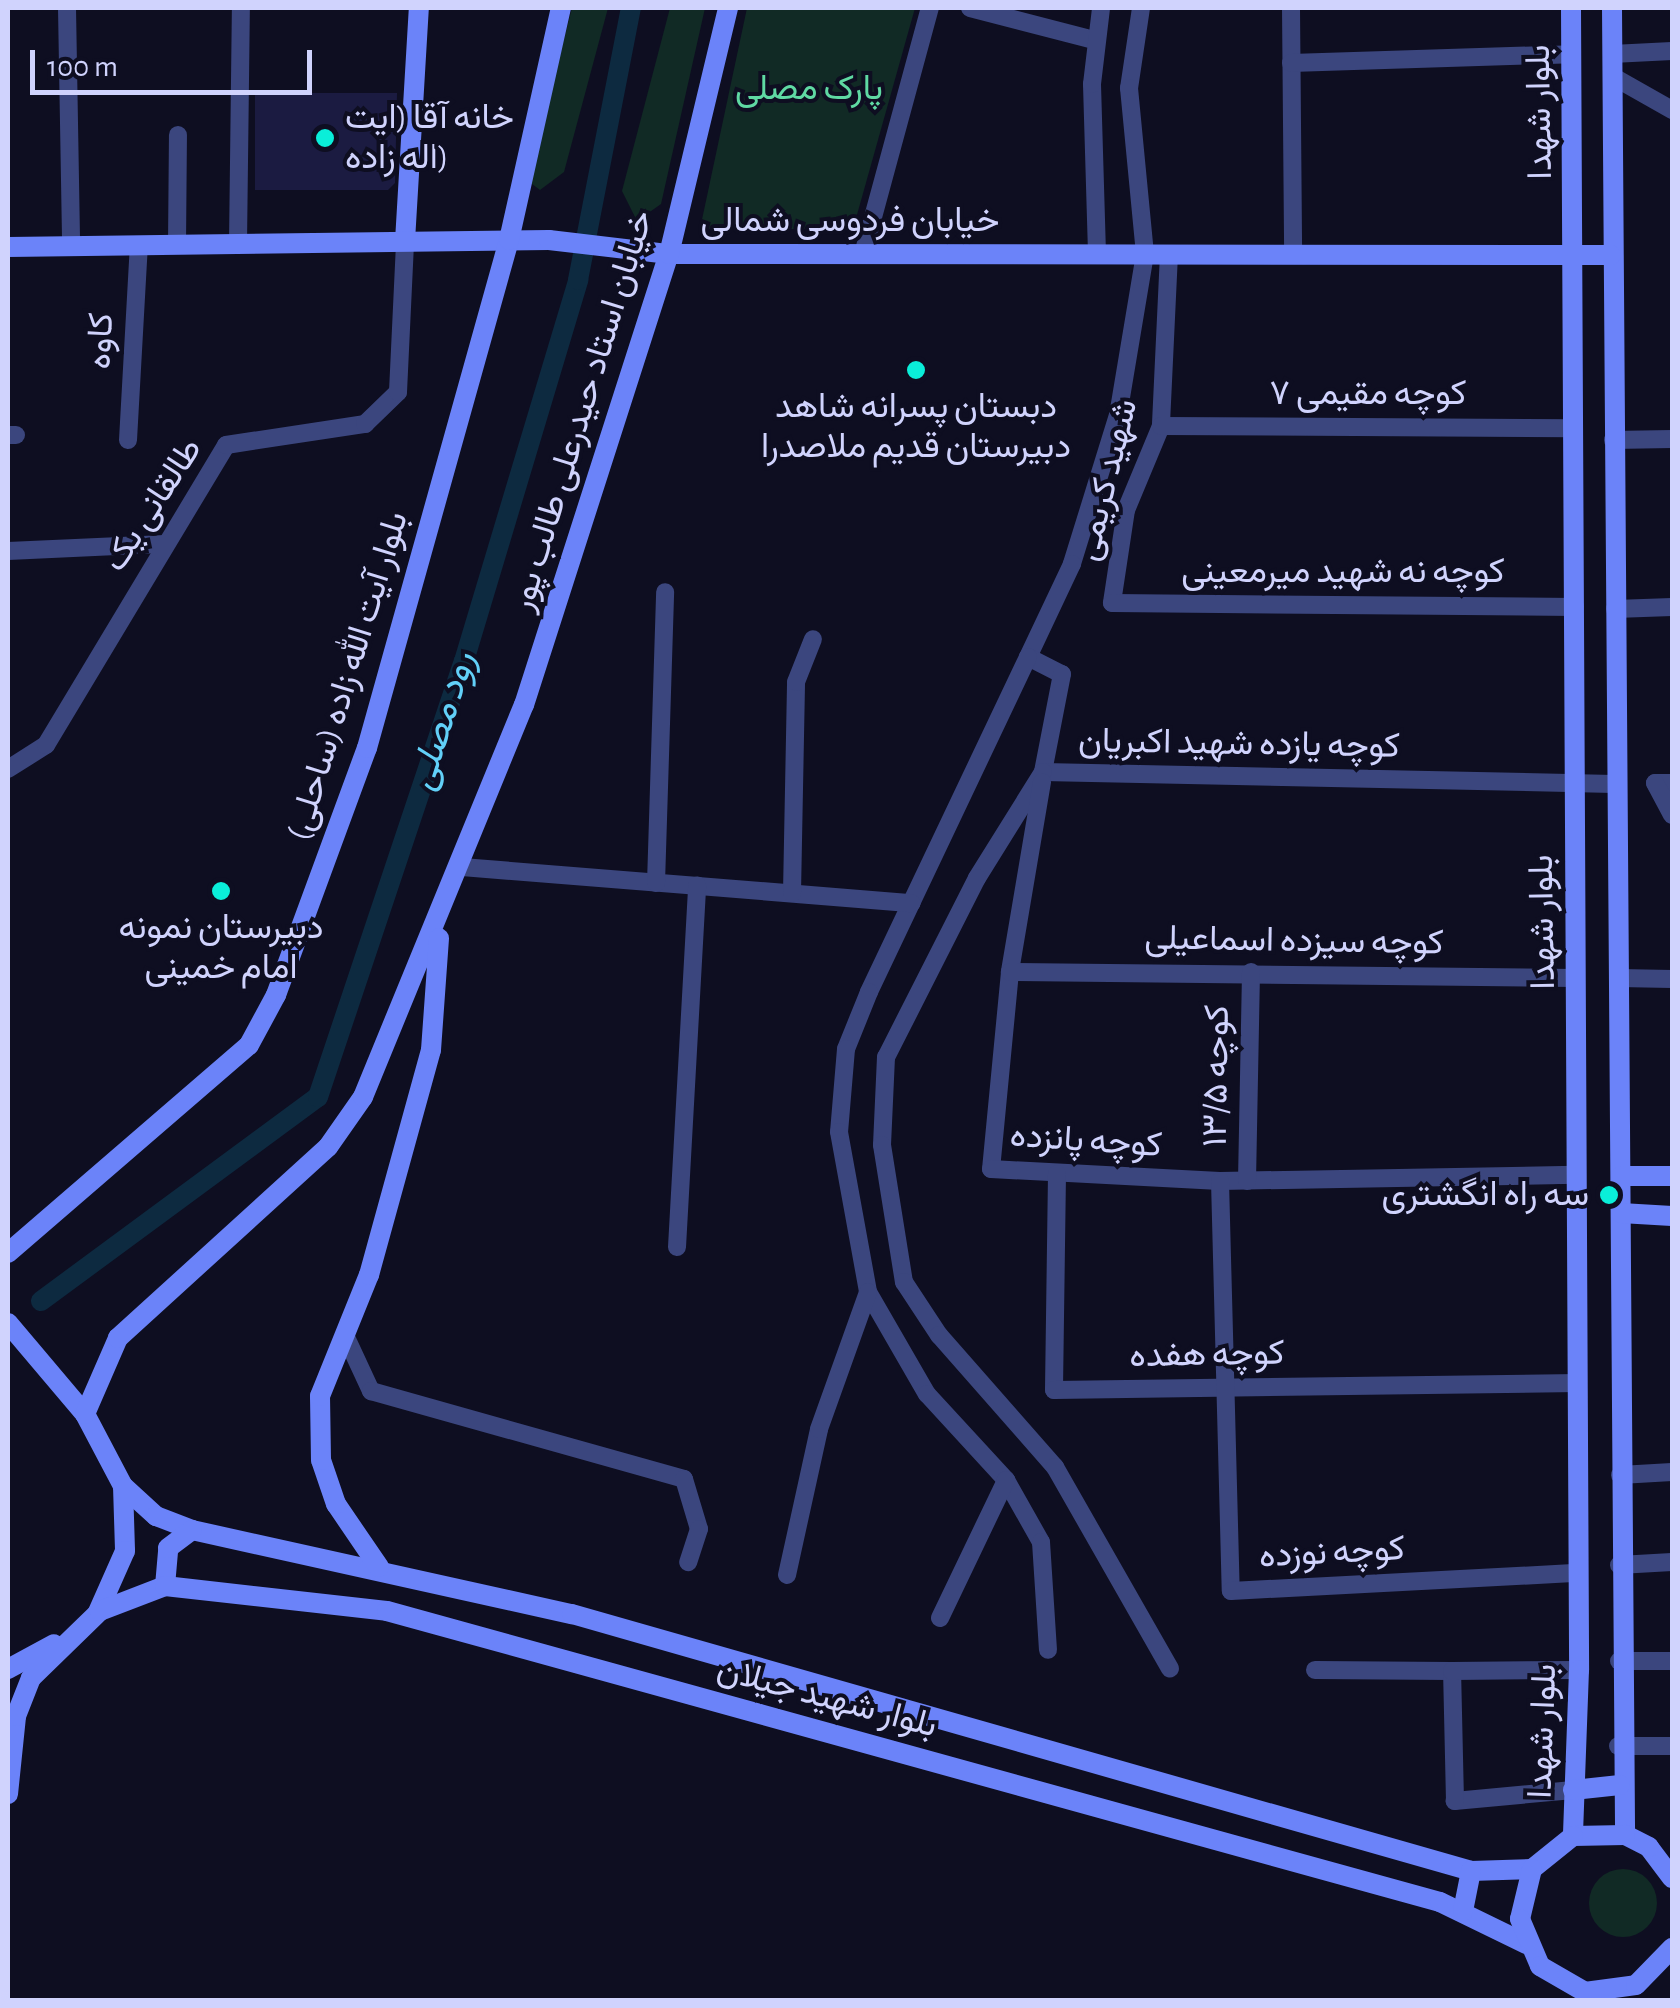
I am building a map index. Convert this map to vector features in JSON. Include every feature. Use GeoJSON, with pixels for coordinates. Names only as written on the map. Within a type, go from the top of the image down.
{"type":"FeatureCollection","features":[{"type":"Feature","properties":{"kind":"main road"},"geometry":{"type":"LineString","coordinates":[[405,242],[420,8]]}},
{"type":"Feature","properties":{"kind":"main road","name":"بلوار آیت الله زاده (ساحلی)"},"geometry":{"type":"LineString","coordinates":[[8,1254],[249,1045],[276,996],[366,748],[508,240],[561,8]]}},
{"type":"Feature","properties":{"kind":"main road","name":"خیابان استاد حیدرعلی طالب پور"},"geometry":{"type":"LineString","coordinates":[[84,1414],[118,1338],[328,1147],[363,1097],[439,925],[524,705],[669,254],[728,8]]}},
{"type":"Feature","properties":{"kind":"main road","name":"بلوار شهدا"},"geometry":{"type":"LineString","coordinates":[[1571,8],[1579,1670],[1572,1836]]}},
{"type":"Feature","properties":{"kind":"main road","name":"بلوار شهدا"},"geometry":{"type":"LineString","coordinates":[[1612,8],[1614,784],[1621,1176],[1618,1746],[1625,1835]]}},
{"type":"Feature","properties":{"kind":"main road","name":"خیابان فردوسی شمالی"},"geometry":{"type":"LineString","coordinates":[[8,247],[549,240],[619,242],[669,254],[1611,255]]}},
{"type":"Feature","properties":{"kind":"main road"},"geometry":{"type":"LineString","coordinates":[[379,1567],[336,1504],[321,1460],[320,1396],[369,1275],[431,1050],[439,925]]}},
{"type":"Feature","properties":{"kind":"main road"},"geometry":{"type":"LineString","coordinates":[[1621,1176],[1672,1176]]}},
{"type":"Feature","properties":{"kind":"main road"},"geometry":{"type":"LineString","coordinates":[[1621,1213],[1672,1216]]}},
{"type":"Feature","properties":{"kind":"main road"},"geometry":{"type":"LineString","coordinates":[[8,1323],[84,1414],[123,1486],[125,1550],[100,1611],[31,1678],[16,1716],[8,1794]]}},
{"type":"Feature","properties":{"kind":"main road","name":"بلوار شهید جیلان"},"geometry":{"type":"LineString","coordinates":[[123,1486],[156,1516],[192,1530],[379,1567],[591,1619],[1472,1871],[1532,1869]]}},
{"type":"Feature","properties":{"kind":"main road"},"geometry":{"type":"LineString","coordinates":[[166,1586],[168,1548],[192,1530]]}},
{"type":"Feature","properties":{"kind":"main road","name":"بلوار شهید جیلان"},"geometry":{"type":"LineString","coordinates":[[100,1611],[166,1586],[386,1611],[1462,1910],[1526,1944]]}},
{"type":"Feature","properties":{"kind":"main road"},"geometry":{"type":"LineString","coordinates":[[8,1669],[100,1611]]}},
{"type":"Feature","properties":{"kind":"main road"},"geometry":{"type":"LineString","coordinates":[[1573,1790],[1620,1785]]}},
{"type":"Feature","properties":{"kind":"main road"},"geometry":{"type":"LineString","coordinates":[[1671,1957],[1616,1996],[1560,1983],[1526,1944],[1522,1893],[1532,1869],[1572,1836],[1625,1835],[1648,1847],[1672,1878]]}},
{"type":"Feature","properties":{"kind":"main road"},"geometry":{"type":"LineString","coordinates":[[1648,1847],[1672,1846]]}},
{"type":"Feature","properties":{"kind":"main road"},"geometry":{"type":"LineString","coordinates":[[1462,1910],[1472,1871]]}},
{"type":"Feature","properties":{"kind":"street"},"geometry":{"type":"LineString","coordinates":[[66,8],[71,246]]}},
{"type":"Feature","properties":{"kind":"street"},"geometry":{"type":"LineString","coordinates":[[238,244],[241,8]]}},
{"type":"Feature","properties":{"kind":"street"},"geometry":{"type":"LineString","coordinates":[[863,254],[930,8]]}},
{"type":"Feature","properties":{"kind":"street"},"geometry":{"type":"LineString","coordinates":[[970,8],[1094,40]]}},
{"type":"Feature","properties":{"kind":"street"},"geometry":{"type":"LineString","coordinates":[[1097,254],[1094,40],[1100,8]]}},
{"type":"Feature","properties":{"kind":"street"},"geometry":{"type":"LineString","coordinates":[[1048,1650],[1041,1542],[1006,1480],[927,1394],[868,1292],[839,1132],[840,1090],[846,1050],[1072,564],[1118,415],[1145,254],[1129,88],[1141,8]]}},
{"type":"Feature","properties":{"kind":"street"},"geometry":{"type":"LineString","coordinates":[[1291,8],[1293,254]]}},
{"type":"Feature","properties":{"kind":"street"},"geometry":{"type":"LineString","coordinates":[[1612,54],[1672,52]]}},
{"type":"Feature","properties":{"kind":"street"},"geometry":{"type":"LineString","coordinates":[[1291,63],[1572,54]]}},
{"type":"Feature","properties":{"kind":"street"},"geometry":{"type":"LineString","coordinates":[[1612,76],[1672,110]]}},
{"type":"Feature","properties":{"kind":"street"},"geometry":{"type":"LineString","coordinates":[[177,244],[178,135]]}},
{"type":"Feature","properties":{"kind":"street","name":"طالقانی یک"},"geometry":{"type":"LineString","coordinates":[[8,769],[46,745],[226,445],[365,424],[398,392],[405,242]]}},
{"type":"Feature","properties":{"kind":"street","name":"کاوه"},"geometry":{"type":"LineString","coordinates":[[128,440],[139,245]]}},
{"type":"Feature","properties":{"kind":"street","name":"شهید کریمی"},"geometry":{"type":"LineString","coordinates":[[1112,603],[1126,510],[1162,426],[1170,254]]}},
{"type":"Feature","properties":{"kind":"street","name":"کوچه مقیمی ۷"},"geometry":{"type":"LineString","coordinates":[[1162,426],[1574,428]]}},
{"type":"Feature","properties":{"kind":"street"},"geometry":{"type":"LineString","coordinates":[[1613,440],[1672,439]]}},
{"type":"Feature","properties":{"kind":"street"},"geometry":{"type":"LineString","coordinates":[[8,551],[165,544]]}},
{"type":"Feature","properties":{"kind":"street"},"geometry":{"type":"LineString","coordinates":[[656,882],[666,592]]}},
{"type":"Feature","properties":{"kind":"street","name":"کوچه نه شهید میرمعینی"},"geometry":{"type":"LineString","coordinates":[[1112,603],[1575,606]]}},
{"type":"Feature","properties":{"kind":"street"},"geometry":{"type":"LineString","coordinates":[[1615,609],[1672,607]]}},
{"type":"Feature","properties":{"kind":"street"},"geometry":{"type":"LineString","coordinates":[[792,894],[796,682],[812,639]]}},
{"type":"Feature","properties":{"kind":"street","name":"کوچه یازده شهید اکبریان"},"geometry":{"type":"LineString","coordinates":[[1028,657],[1062,674],[1044,772],[1614,784]]}},
{"type":"Feature","properties":{"kind":"street"},"geometry":{"type":"LineString","coordinates":[[1044,772],[960,909],[886,1057],[882,1145],[904,1282],[938,1335],[1055,1466],[1170,1669]]}},
{"type":"Feature","properties":{"kind":"street","name":"کوچه پانزده"},"geometry":{"type":"LineString","coordinates":[[1044,772],[1010,972],[991,1169],[1220,1181],[1576,1175]]}},
{"type":"Feature","properties":{"kind":"street"},"geometry":{"type":"LineString","coordinates":[[1664,782],[1672,815]]}},
{"type":"Feature","properties":{"kind":"street"},"geometry":{"type":"LineString","coordinates":[[462,867],[912,903]]}},
{"type":"Feature","properties":{"kind":"street"},"geometry":{"type":"LineString","coordinates":[[677,1247],[697,886]]}},
{"type":"Feature","properties":{"kind":"street","name":"کوچه سیزده اسماعیلی"},"geometry":{"type":"LineString","coordinates":[[1010,972],[1576,978]]}},
{"type":"Feature","properties":{"kind":"street","name":"کوچه ۱۳/۵"},"geometry":{"type":"LineString","coordinates":[[1248,1181],[1251,972]]}},
{"type":"Feature","properties":{"kind":"street"},"geometry":{"type":"LineString","coordinates":[[1619,978],[1672,979]]}},
{"type":"Feature","properties":{"kind":"street","name":"کوچه هفده"},"geometry":{"type":"LineString","coordinates":[[1057,1174],[1054,1390],[1578,1382]]}},
{"type":"Feature","properties":{"kind":"street"},"geometry":{"type":"LineString","coordinates":[[1220,1181],[1220,1389]]}},
{"type":"Feature","properties":{"kind":"street"},"geometry":{"type":"LineString","coordinates":[[787,1574],[819,1429],[868,1292]]}},
{"type":"Feature","properties":{"kind":"street"},"geometry":{"type":"LineString","coordinates":[[344,1335],[371,1390],[684,1479],[698,1529],[688,1562]]}},
{"type":"Feature","properties":{"kind":"street","name":"کوچه نوزده"},"geometry":{"type":"LineString","coordinates":[[1220,1389],[1231,1591],[1578,1573]]}},
{"type":"Feature","properties":{"kind":"street"},"geometry":{"type":"LineString","coordinates":[[1620,1474],[1672,1472]]}},
{"type":"Feature","properties":{"kind":"street"},"geometry":{"type":"LineString","coordinates":[[940,1618],[1006,1480]]}},
{"type":"Feature","properties":{"kind":"street"},"geometry":{"type":"LineString","coordinates":[[1619,1565],[1672,1562]]}},
{"type":"Feature","properties":{"kind":"street"},"geometry":{"type":"LineString","coordinates":[[1618,1661],[1672,1661]]}},
{"type":"Feature","properties":{"kind":"street"},"geometry":{"type":"LineString","coordinates":[[1314,1670],[1579,1670]]}},
{"type":"Feature","properties":{"kind":"street"},"geometry":{"type":"LineString","coordinates":[[1452,1671],[1454,1801],[1573,1790]]}},
{"type":"Feature","properties":{"kind":"street"},"geometry":{"type":"LineString","coordinates":[[1618,1746],[1672,1746]]}},
{"type":"Feature","properties":{"kind":"green space"},"geometry":{"type":"Polygon","coordinates":[[[572,8],[608,8],[564,172],[540,190],[528,181],[572,8]]]}},
{"type":"Feature","properties":{"kind":"green space"},"geometry":{"type":"Polygon","coordinates":[[[670,8],[705,8],[661,204],[637,221],[622,191],[670,8]]]}},
{"type":"Feature","properties":{"kind":"green space","name":"پارک مصلی"},"geometry":{"type":"Polygon","coordinates":[[[747,8],[915,8],[853,229],[700,229],[747,8]]]}},
{"type":"Feature","properties":{"kind":"green space"},"geometry":{"type":"Polygon","coordinates":[[[1623,1869],[1647,1879],[1657,1903],[1647,1927],[1623,1937],[1599,1927],[1589,1903],[1599,1879],[1623,1869]]]}},
{"type":"Feature","properties":{"kind":"building","name":"خانه آقا (ایت اله زاده)"},"geometry":{"type":"Polygon","coordinates":[[[255,93],[397,93],[395,183],[388,190],[255,190],[255,93]]]}},
{"type":"Feature","properties":{"kind":"waterway","name":"رود مصلی"},"geometry":{"type":"LineString","coordinates":[[41,1301],[318,1097],[464,661],[578,280],[631,8]]}},
{"type":"Feature","properties":{"kind":"place","name":"خانه آقا (ایت اله زاده)"},"geometry":{"type":"Point","coordinates":[325,138]}},
{"type":"Feature","properties":{"kind":"place","name":"دبستان پسرانه شاهد دبیرستان قدیم ملاصدرا"},"geometry":{"type":"Point","coordinates":[916,370]}},
{"type":"Feature","properties":{"kind":"place","name":"دبیرستان نمونه امام خمینی"},"geometry":{"type":"Point","coordinates":[221,891]}},
{"type":"Feature","properties":{"kind":"place","name":"سه راه انگشتری"},"geometry":{"type":"Point","coordinates":[1609,1195]}}]}
